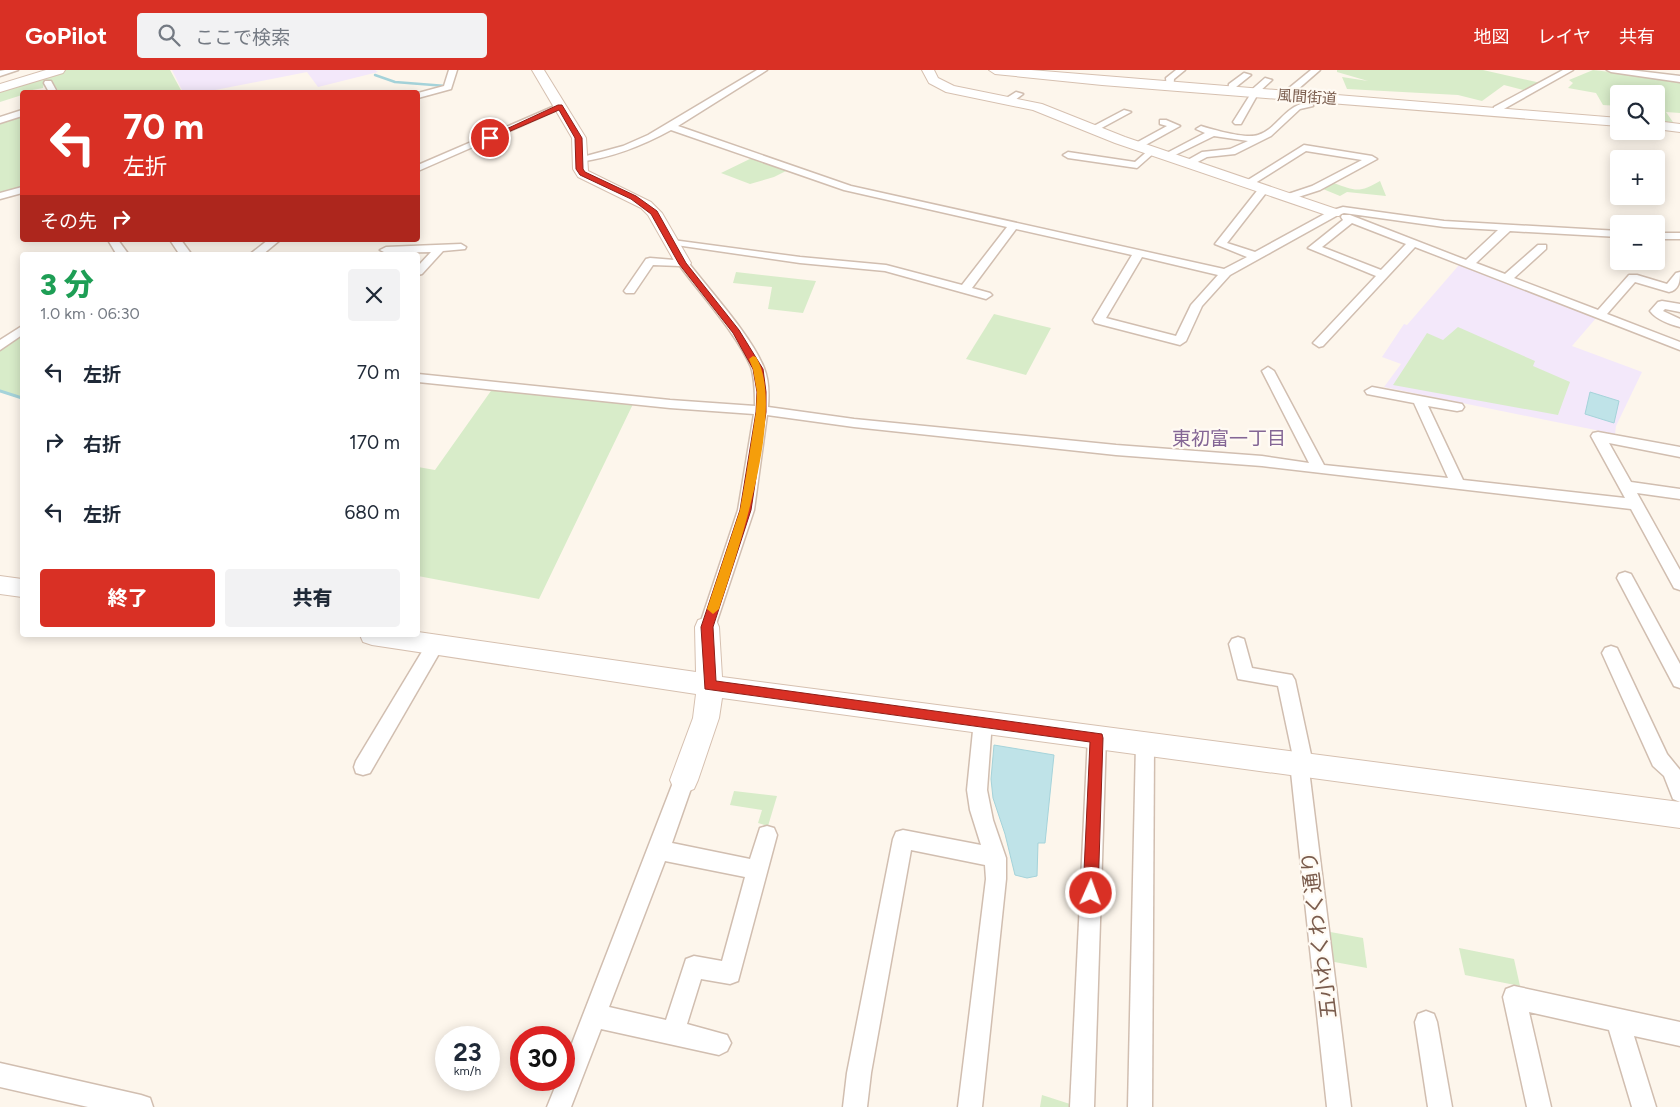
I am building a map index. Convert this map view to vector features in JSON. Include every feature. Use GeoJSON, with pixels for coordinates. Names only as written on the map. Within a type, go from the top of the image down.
{"type":"FeatureCollection","features":[{"type":"Feature","properties":{"kind":"street"},"geometry":{"type":"LineString","coordinates":[[0,74],[14,70]]}},
{"type":"Feature","properties":{"kind":"street"},"geometry":{"type":"LineString","coordinates":[[420,95],[448,87],[449,78],[453,70]]}},
{"type":"Feature","properties":{"kind":"street"},"geometry":{"type":"LineString","coordinates":[[538,70],[579,138],[580,169],[583,174],[646,205],[654,213],[683,264],[747,348],[758,369],[762,392],[761,412],[746,510],[707,627],[710,686],[706,718],[659,850],[559,1107]]}},
{"type":"Feature","properties":{"kind":"street"},"geometry":{"type":"LineString","coordinates":[[580,159],[602,156],[671,127],[763,70]]}},
{"type":"Feature","properties":{"kind":"street"},"geometry":{"type":"LineString","coordinates":[[928,70],[933,80],[950,89],[1013,97],[1137,146],[1352,219],[1412,244],[1680,346]]}},
{"type":"Feature","properties":{"kind":"street","name":"風間街道"},"geometry":{"type":"LineString","coordinates":[[995,70],[1170,87],[1610,121]]}},
{"type":"Feature","properties":{"kind":"street"},"geometry":{"type":"LineString","coordinates":[[1170,87],[1170,78],[1181,70]]}},
{"type":"Feature","properties":{"kind":"street"},"geometry":{"type":"LineString","coordinates":[[1498,111],[1497,109],[1569,70]]}},
{"type":"Feature","properties":{"kind":"street"},"geometry":{"type":"LineString","coordinates":[[1611,70],[1680,79]]}},
{"type":"Feature","properties":{"kind":"street"},"geometry":{"type":"LineString","coordinates":[[1286,95],[1313,71]]}},
{"type":"Feature","properties":{"kind":"street"},"geometry":{"type":"LineString","coordinates":[[0,88],[51,74],[53,90]]}},
{"type":"Feature","properties":{"kind":"street"},"geometry":{"type":"LineString","coordinates":[[1231,91],[1232,86],[1247,75]]}},
{"type":"Feature","properties":{"kind":"street"},"geometry":{"type":"LineString","coordinates":[[1238,122],[1254,93],[1268,80]]}},
{"type":"Feature","properties":{"kind":"street"},"geometry":{"type":"LineString","coordinates":[[1189,164],[1205,154],[1232,152],[1268,134],[1297,107],[1310,104],[1307,97]]}},
{"type":"Feature","properties":{"kind":"street"},"geometry":{"type":"LineString","coordinates":[[420,167],[560,107]]}},
{"type":"Feature","properties":{"kind":"street"},"geometry":{"type":"LineString","coordinates":[[1093,130],[1127,112]]}},
{"type":"Feature","properties":{"kind":"street"},"geometry":{"type":"LineString","coordinates":[[0,120],[20,115]]}},
{"type":"Feature","properties":{"kind":"street"},"geometry":{"type":"LineString","coordinates":[[1137,146],[1175,126],[1163,122]]}},
{"type":"Feature","properties":{"kind":"street"},"geometry":{"type":"LineString","coordinates":[[1665,126],[1680,128]]}},
{"type":"Feature","properties":{"kind":"street"},"geometry":{"type":"LineString","coordinates":[[671,127],[848,188],[1226,273]]}},
{"type":"Feature","properties":{"kind":"street"},"geometry":{"type":"LineString","coordinates":[[1201,129],[1213,133],[1257,139]]}},
{"type":"Feature","properties":{"kind":"street"},"geometry":{"type":"LineString","coordinates":[[1166,156],[1213,133]]}},
{"type":"Feature","properties":{"kind":"street"},"geometry":{"type":"LineString","coordinates":[[1248,183],[1304,148],[1372,159],[1316,188],[1288,197]]}},
{"type":"Feature","properties":{"kind":"street"},"geometry":{"type":"LineString","coordinates":[[1068,155],[1086,159],[1113,160],[1137,165],[1151,151]]}},
{"type":"Feature","properties":{"kind":"street"},"geometry":{"type":"LineString","coordinates":[[1256,256],[1220,244],[1264,189]]}},
{"type":"Feature","properties":{"kind":"street"},"geometry":{"type":"LineString","coordinates":[[0,196],[20,191]]}},
{"type":"Feature","properties":{"kind":"street"},"geometry":{"type":"LineString","coordinates":[[1139,253],[1099,320],[1180,341],[1197,305],[1226,273],[1334,213],[1344,210],[1444,224],[1610,234]]}},
{"type":"Feature","properties":{"kind":"street"},"geometry":{"type":"LineString","coordinates":[[1352,219],[1314,248],[1383,275]]}},
{"type":"Feature","properties":{"kind":"street"},"geometry":{"type":"LineString","coordinates":[[964,290],[1014,225]]}},
{"type":"Feature","properties":{"kind":"street"},"geometry":{"type":"LineString","coordinates":[[1467,265],[1506,229]]}},
{"type":"Feature","properties":{"kind":"street"},"geometry":{"type":"LineString","coordinates":[[1665,236],[1680,236]]}},
{"type":"Feature","properties":{"kind":"street"},"geometry":{"type":"LineString","coordinates":[[670,241],[800,260],[886,268],[986,295]]}},
{"type":"Feature","properties":{"kind":"street"},"geometry":{"type":"LineString","coordinates":[[259,252],[272,242]]}},
{"type":"Feature","properties":{"kind":"street"},"geometry":{"type":"LineString","coordinates":[[1320,343],[1412,244]]}},
{"type":"Feature","properties":{"kind":"street"},"geometry":{"type":"LineString","coordinates":[[386,250],[408,252],[461,247]]}},
{"type":"Feature","properties":{"kind":"street"},"geometry":{"type":"LineString","coordinates":[[1505,280],[1542,247]]}},
{"type":"Feature","properties":{"kind":"street"},"geometry":{"type":"LineString","coordinates":[[420,270],[440,248]]}},
{"type":"Feature","properties":{"kind":"street"},"geometry":{"type":"LineString","coordinates":[[630,291],[650,260],[683,264]]}},
{"type":"Feature","properties":{"kind":"street"},"geometry":{"type":"LineString","coordinates":[[1600,315],[1633,277],[1669,289],[1680,275]]}},
{"type":"Feature","properties":{"kind":"street"},"geometry":{"type":"LineString","coordinates":[[1660,338],[1675,322],[1661,316],[1656,311],[1662,304],[1680,308]]}},
{"type":"Feature","properties":{"kind":"street"},"geometry":{"type":"LineString","coordinates":[[0,346],[20,331]]}},
{"type":"Feature","properties":{"kind":"street"},"geometry":{"type":"LineString","coordinates":[[1268,371],[1296,429],[1306,440],[1319,469]]}},
{"type":"Feature","properties":{"kind":"street"},"geometry":{"type":"LineString","coordinates":[[420,378],[1116,450],[1262,461],[1634,504]]}},
{"type":"Feature","properties":{"kind":"street"},"geometry":{"type":"LineString","coordinates":[[1372,391],[1457,407]]}},
{"type":"Feature","properties":{"kind":"street"},"geometry":{"type":"LineString","coordinates":[[1419,400],[1458,485]]}},
{"type":"Feature","properties":{"kind":"street"},"geometry":{"type":"LineString","coordinates":[[1680,452],[1598,436],[1680,584]]}},
{"type":"Feature","properties":{"kind":"street"},"geometry":{"type":"LineString","coordinates":[[1626,486],[1680,494]]}},
{"type":"Feature","properties":{"kind":"street"},"geometry":{"type":"LineString","coordinates":[[1625,578],[1680,681]]}},
{"type":"Feature","properties":{"kind":"street"},"geometry":{"type":"LineString","coordinates":[[0,585],[20,588]]}},
{"type":"Feature","properties":{"kind":"street"},"geometry":{"type":"LineString","coordinates":[[385,637],[673,678],[710,686],[1680,814]]}},
{"type":"Feature","properties":{"kind":"street","name":"五小わくわく通り"},"geometry":{"type":"LineString","coordinates":[[1238,644],[1244,674],[1286,680],[1301,763],[1339,1107]]}},
{"type":"Feature","properties":{"kind":"street"},"geometry":{"type":"LineString","coordinates":[[362,767],[435,645]]}},
{"type":"Feature","properties":{"kind":"street"},"geometry":{"type":"LineString","coordinates":[[1611,652],[1660,760],[1671,771],[1680,793]]}},
{"type":"Feature","properties":{"kind":"street"},"geometry":{"type":"LineString","coordinates":[[970,1107],[996,879],[996,858],[978,801],[976,784],[983,721]]}},
{"type":"Feature","properties":{"kind":"street"},"geometry":{"type":"LineString","coordinates":[[1082,1107],[1097,738]]}},
{"type":"Feature","properties":{"kind":"street"},"geometry":{"type":"LineString","coordinates":[[1140,1107],[1145,744]]}},
{"type":"Feature","properties":{"kind":"street"},"geometry":{"type":"LineString","coordinates":[[673,1033],[694,967],[730,973],[767,835]]}},
{"type":"Feature","properties":{"kind":"street"},"geometry":{"type":"LineString","coordinates":[[855,1107],[859,1073],[903,839],[996,858]]}},
{"type":"Feature","properties":{"kind":"street"},"geometry":{"type":"LineString","coordinates":[[659,850],[758,870]]}},
{"type":"Feature","properties":{"kind":"street"},"geometry":{"type":"LineString","coordinates":[[1539,1107],[1514,997],[1680,1034]]}},
{"type":"Feature","properties":{"kind":"street"},"geometry":{"type":"LineString","coordinates":[[596,1016],[719,1043]]}},
{"type":"Feature","properties":{"kind":"street"},"geometry":{"type":"LineString","coordinates":[[1618,1021],[1644,1107]]}},
{"type":"Feature","properties":{"kind":"street"},"geometry":{"type":"LineString","coordinates":[[1426,1022],[1440,1107]]}},
{"type":"Feature","properties":{"kind":"street"},"geometry":{"type":"LineString","coordinates":[[0,1075],[141,1107]]}},
{"type":"Feature","properties":{"kind":"shaded area"},"geometry":{"type":"Polygon","coordinates":[[[172,70],[375,70],[378,72],[318,87],[307,72],[215,90],[182,90],[172,70]]]}},
{"type":"Feature","properties":{"kind":"shaded area"},"geometry":{"type":"Polygon","coordinates":[[[1459,265],[1597,317],[1572,346],[1642,372],[1616,426],[1615,434],[1384,387],[1401,364],[1382,357],[1404,324],[1407,325],[1459,265]]]}},
{"type":"Feature","properties":{"kind":"green space"},"geometry":{"type":"Polygon","coordinates":[[[66,70],[170,70],[181,90],[58,90],[52,81],[44,82],[43,88],[20,90],[20,96],[0,102],[0,92],[66,70]]]}},
{"type":"Feature","properties":{"kind":"green space"},"geometry":{"type":"Polygon","coordinates":[[[1337,70],[1483,70],[1541,83],[1527,91],[1504,85],[1482,101],[1458,95],[1347,89],[1342,77],[1368,81],[1337,72],[1337,70]]]}},
{"type":"Feature","properties":{"kind":"green space"},"geometry":{"type":"Polygon","coordinates":[[[1593,70],[1680,80],[1680,113],[1666,112],[1675,125],[1665,124],[1665,85],[1610,85],[1610,105],[1603,105],[1596,93],[1568,88],[1573,83],[1569,80],[1593,70]]]}},
{"type":"Feature","properties":{"kind":"green space"},"geometry":{"type":"Polygon","coordinates":[[[20,118],[20,190],[0,195],[0,124],[20,118]]]}},
{"type":"Feature","properties":{"kind":"green space"},"geometry":{"type":"Polygon","coordinates":[[[756,156],[790,169],[774,177],[750,184],[721,173],[756,156]]]}},
{"type":"Feature","properties":{"kind":"green space"},"geometry":{"type":"Polygon","coordinates":[[[1380,181],[1386,196],[1347,192],[1340,196],[1323,189],[1334,183],[1357,190],[1367,188],[1380,181]]]}},
{"type":"Feature","properties":{"kind":"green space"},"geometry":{"type":"Polygon","coordinates":[[[736,272],[816,281],[803,313],[768,309],[772,287],[733,283],[736,272]]]}},
{"type":"Feature","properties":{"kind":"green space"},"geometry":{"type":"Polygon","coordinates":[[[994,314],[1051,328],[1026,375],[966,359],[994,314]]]}},
{"type":"Feature","properties":{"kind":"green space"},"geometry":{"type":"Polygon","coordinates":[[[1458,327],[1535,361],[1533,366],[1570,382],[1558,415],[1393,385],[1427,333],[1443,340],[1458,327]]]}},
{"type":"Feature","properties":{"kind":"green space"},"geometry":{"type":"Polygon","coordinates":[[[20,335],[20,398],[0,392],[0,349],[20,335]]]}},
{"type":"Feature","properties":{"kind":"green space"},"geometry":{"type":"Polygon","coordinates":[[[493,388],[633,404],[539,599],[420,576],[420,467],[435,470],[493,388]]]}},
{"type":"Feature","properties":{"kind":"green space"},"geometry":{"type":"Polygon","coordinates":[[[734,791],[777,796],[768,826],[758,823],[762,810],[730,805],[734,791]]]}},
{"type":"Feature","properties":{"kind":"green space"},"geometry":{"type":"Polygon","coordinates":[[[1325,931],[1363,938],[1367,968],[1329,961],[1325,931]]]}},
{"type":"Feature","properties":{"kind":"green space"},"geometry":{"type":"Polygon","coordinates":[[[1459,948],[1514,959],[1520,986],[1465,975],[1459,948]]]}},
{"type":"Feature","properties":{"kind":"green space"},"geometry":{"type":"Polygon","coordinates":[[[1042,1095],[1070,1104],[1070,1107],[1040,1107],[1042,1095]]]}},
{"type":"Feature","properties":{"kind":"water"},"geometry":{"type":"Polygon","coordinates":[[[1590,392],[1619,401],[1614,423],[1585,414],[1590,392]]]}},
{"type":"Feature","properties":{"kind":"water"},"geometry":{"type":"Polygon","coordinates":[[[994,745],[1054,755],[1045,843],[1038,843],[1037,876],[1027,878],[1015,875],[1005,834],[993,798],[991,779],[994,745]]]}},
{"type":"Feature","properties":{"kind":"waterway"},"geometry":{"type":"LineString","coordinates":[[375,75],[395,82],[446,86]]}},
{"type":"Feature","properties":{"kind":"waterway"},"geometry":{"type":"LineString","coordinates":[[0,391],[20,397]]}},
{"type":"Feature","properties":{"kind":"slow traffic"},"geometry":{"type":"LineString","coordinates":[[713,609],[726,575],[746,510],[761,412],[762,392],[758,369],[753,359]]}},
{"type":"Feature","properties":{"kind":"district","name":"東初富一丁目"},"geometry":{"type":"Point","coordinates":[1229,438]}},
{"type":"Feature","properties":{"kind":"route"},"geometry":{"type":"LineString","coordinates":[[490,138],[560,107],[579,138],[580,169],[583,174],[634,197],[654,213],[683,264],[736,332],[758,369],[762,392],[761,412],[746,510],[726,575],[707,627],[706,640],[710,686],[747,689],[1097,738],[1091,893]]}}]}
